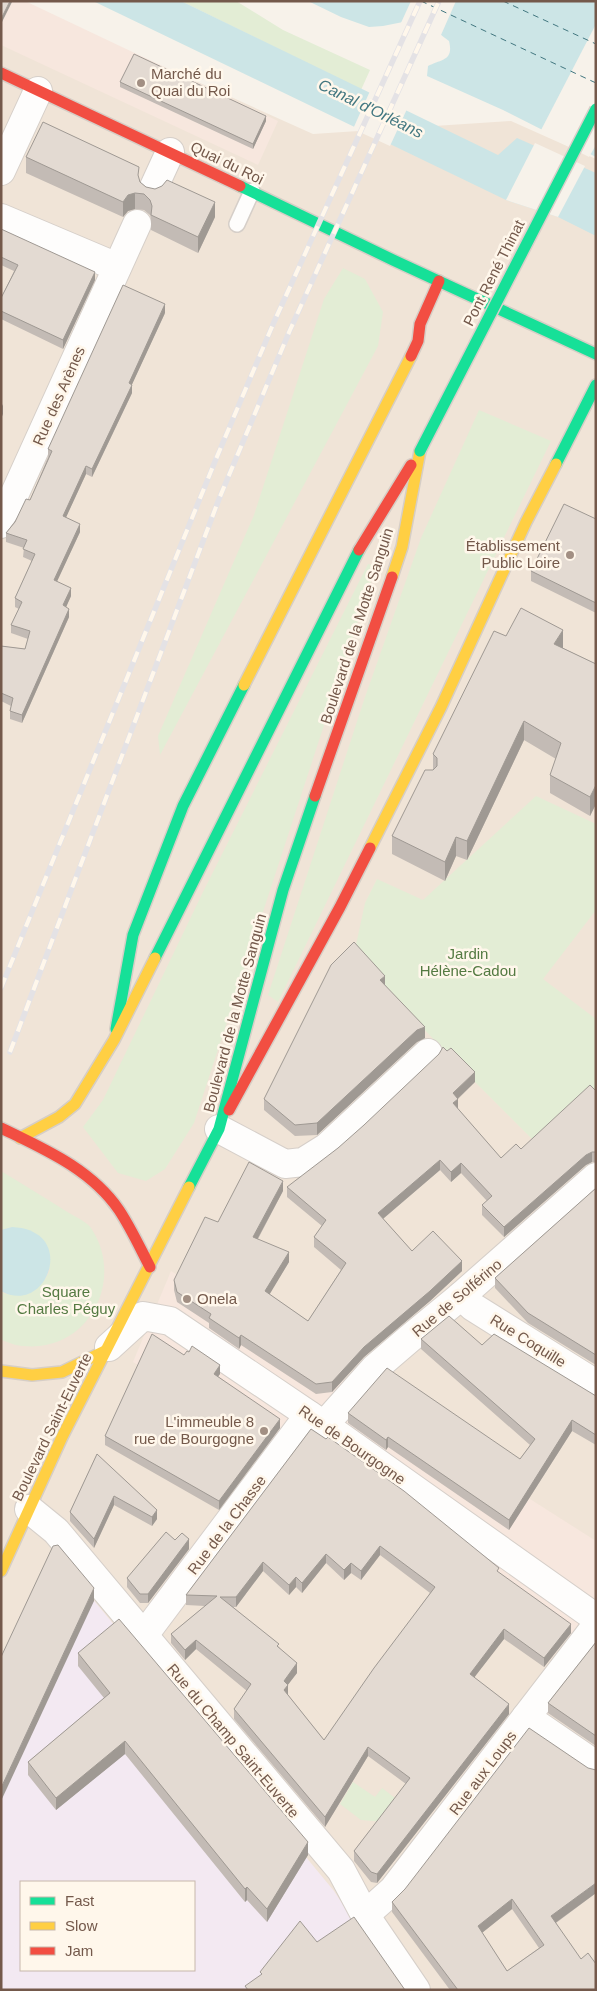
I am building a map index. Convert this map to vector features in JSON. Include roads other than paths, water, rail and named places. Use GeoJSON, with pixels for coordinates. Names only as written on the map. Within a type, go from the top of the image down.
{"type":"FeatureCollection","features":[{"type":"Feature","properties":{"kind":"main road","name":"Quai du Roi"},"geometry":{"type":"LineString","coordinates":[[1,74],[596,354]]}},
{"type":"Feature","properties":{"kind":"main road","name":"Pont René Thinat"},"geometry":{"type":"LineString","coordinates":[[420,451],[596,108]]}},
{"type":"Feature","properties":{"kind":"main road","name":"Boulevard de la Motte Sanguin"},"geometry":{"type":"LineString","coordinates":[[114,1040],[133,935],[183,806],[418,341],[420,324],[440,281]]}},
{"type":"Feature","properties":{"kind":"main road","name":"Boulevard de la Motte Sanguin"},"geometry":{"type":"LineString","coordinates":[[150,1267],[219,1129],[414,774],[445,698],[526,522],[596,386]]}},
{"type":"Feature","properties":{"kind":"main road","name":"Boulevard de la Motte Sanguin"},"geometry":{"type":"LineString","coordinates":[[20,1138],[59,1117],[75,1104],[114,1040],[366,538],[420,451]]}},
{"type":"Feature","properties":{"kind":"main road","name":"Boulevard de la Motte Sanguin"},"geometry":{"type":"LineString","coordinates":[[219,1129],[284,890],[402,547],[420,451]]}},
{"type":"Feature","properties":{"kind":"main road"},"geometry":{"type":"LineString","coordinates":[[1,1128],[67,1163],[102,1190],[119,1208],[150,1267],[106,1351],[62,1372],[32,1375],[1,1371]]}},
{"type":"Feature","properties":{"kind":"main road","name":"Boulevard Saint-Euverte"},"geometry":{"type":"LineString","coordinates":[[1,1571],[62,1437],[106,1351]]}},
{"type":"Feature","properties":{"kind":"street"},"geometry":{"type":"LineString","coordinates":[[1,171],[38,91]]}},
{"type":"Feature","properties":{"kind":"street"},"geometry":{"type":"LineString","coordinates":[[153,189],[170,152]]}},
{"type":"Feature","properties":{"kind":"street"},"geometry":{"type":"LineString","coordinates":[[1,218],[117,267]]}},
{"type":"Feature","properties":{"kind":"street","name":"Rue des Arènes"},"geometry":{"type":"LineString","coordinates":[[1,524],[137,224]]}},
{"type":"Feature","properties":{"kind":"street"},"geometry":{"type":"LineString","coordinates":[[219,1129],[285,1164],[303,1162],[327,1147],[428,1054]]}},
{"type":"Feature","properties":{"kind":"street","name":"Rue de Solférino"},"geometry":{"type":"LineString","coordinates":[[316,1420],[596,1177]]}},
{"type":"Feature","properties":{"kind":"street","name":"Rue Coquille"},"geometry":{"type":"LineString","coordinates":[[461,1296],[473,1307],[596,1384]]}},
{"type":"Feature","properties":{"kind":"street","name":"Rue de Bourgogne"},"geometry":{"type":"LineString","coordinates":[[106,1351],[143,1316],[170,1321],[316,1420],[594,1616]]}},
{"type":"Feature","properties":{"kind":"street","name":"Rue de la Chasse"},"geometry":{"type":"LineString","coordinates":[[144,1635],[316,1420]]}},
{"type":"Feature","properties":{"kind":"street","name":"Rue du Champ Saint-Euverte"},"geometry":{"type":"LineString","coordinates":[[29,1509],[56,1531],[340,1870],[365,1915],[416,1990]]}},
{"type":"Feature","properties":{"kind":"street","name":"Rue aux Loups"},"geometry":{"type":"LineString","coordinates":[[365,1915],[393,1890],[531,1710],[594,1616]]}},
{"type":"Feature","properties":{"kind":"street"},"geometry":{"type":"LineString","coordinates":[[531,1710],[596,1765]]}},
{"type":"Feature","properties":{"kind":"lane"},"geometry":{"type":"LineString","coordinates":[[237,224],[252,192]]}},
{"type":"Feature","properties":{"kind":"water","name":"Canal d'Orléans"},"geometry":{"type":"Polygon","coordinates":[[[93,1],[181,1],[498,155],[517,138],[596,173],[596,236],[558,217],[506,200],[93,1]]]}},
{"type":"Feature","properties":{"kind":"water"},"geometry":{"type":"Polygon","coordinates":[[[308,1],[596,1],[596,157],[503,110],[427,76],[428,66],[445,58],[450,52],[449,41],[433,29],[434,26],[413,20],[369,27],[341,17],[308,1]]]}},
{"type":"Feature","properties":{"kind":"water"},"geometry":{"type":"Polygon","coordinates":[[[12,1227],[33,1232],[45,1242],[50,1255],[49,1270],[42,1283],[32,1292],[17,1296],[1,1291],[1,1230],[12,1227]]]}},
{"type":"Feature","properties":{"kind":"railway"},"geometry":{"type":"LineString","coordinates":[[1,988],[216,459],[274,322],[420,1]]}},
{"type":"Feature","properties":{"kind":"railway"},"geometry":{"type":"LineString","coordinates":[[10,1052],[219,499],[290,330],[439,1]]}},
{"type":"Feature","properties":{"kind":"place","name":"Marché du Quai du Roi"},"geometry":{"type":"Point","coordinates":[141,83]}},
{"type":"Feature","properties":{"kind":"place","name":"Établissement Public Loire"},"geometry":{"type":"Point","coordinates":[570,555]}},
{"type":"Feature","properties":{"kind":"place","name":"Onela"},"geometry":{"type":"Point","coordinates":[187,1299]}},
{"type":"Feature","properties":{"kind":"place","name":"L'immeuble 8 rue de Bourgogne"},"geometry":{"type":"Point","coordinates":[264,1431]}},
{"type":"Feature","properties":{"kind":"park label","name":"Jardin Hélène-Cadou"},"geometry":{"type":"Point","coordinates":[468,962]}},
{"type":"Feature","properties":{"kind":"park label","name":"Square Charles Péguy"},"geometry":{"type":"Point","coordinates":[66,1300]}}]}
